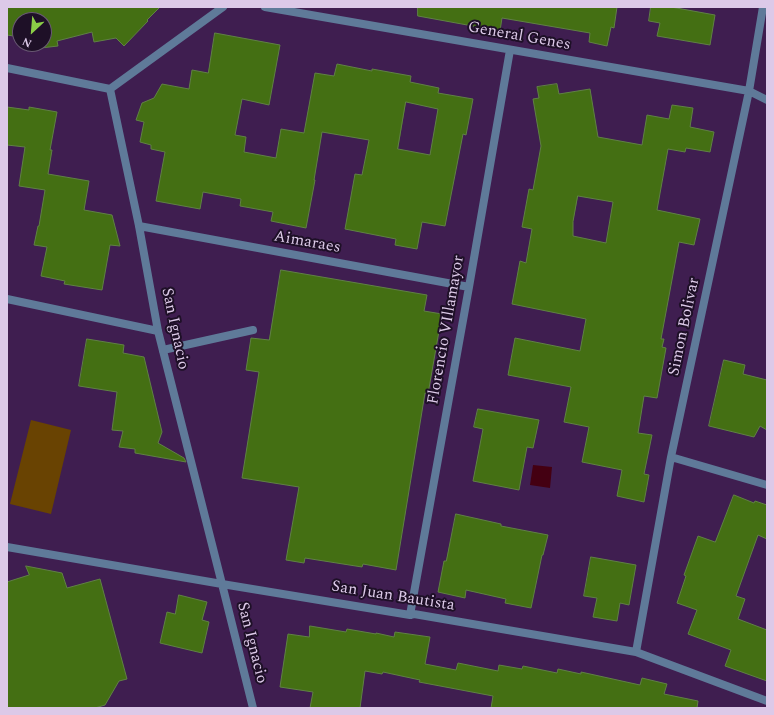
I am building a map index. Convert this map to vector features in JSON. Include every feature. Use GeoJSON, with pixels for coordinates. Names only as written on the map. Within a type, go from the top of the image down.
{"type":"FeatureCollection","features":[{"type":"Feature","properties":{"kind":"street"},"geometry":{"type":"LineString","coordinates":[[7,68],[110,89],[223,7]]}},
{"type":"Feature","properties":{"kind":"street","name":"General Genes"},"geometry":{"type":"LineString","coordinates":[[265,7],[749,91],[767,100]]}},
{"type":"Feature","properties":{"kind":"street","name":"Simon Bolivar"},"geometry":{"type":"LineString","coordinates":[[636,652],[672,456],[749,91],[763,7]]}},
{"type":"Feature","properties":{"kind":"street","name":"Florencio VIllamayor"},"geometry":{"type":"LineString","coordinates":[[410,615],[510,50]]}},
{"type":"Feature","properties":{"kind":"street","name":"San Ignacio"},"geometry":{"type":"LineString","coordinates":[[110,89],[140,226],[158,331],[253,708]]}},
{"type":"Feature","properties":{"kind":"street","name":"Aimaraes"},"geometry":{"type":"LineString","coordinates":[[140,226],[469,287]]}},
{"type":"Feature","properties":{"kind":"street"},"geometry":{"type":"LineString","coordinates":[[7,299],[158,331]]}},
{"type":"Feature","properties":{"kind":"street"},"geometry":{"type":"LineString","coordinates":[[163,350],[253,330]]}},
{"type":"Feature","properties":{"kind":"street"},"geometry":{"type":"LineString","coordinates":[[672,456],[767,485]]}},
{"type":"Feature","properties":{"kind":"street","name":"San Juan Bautista"},"geometry":{"type":"LineString","coordinates":[[7,546],[222,584],[410,615],[414,614],[636,652],[767,701]]}},
{"type":"Feature","properties":{"kind":"shaded area"},"geometry":{"type":"Polygon","coordinates":[[[31,420],[71,430],[51,514],[10,504],[31,420]]]}},
{"type":"Feature","properties":{"kind":"shaded area"},"geometry":{"type":"Polygon","coordinates":[[[533,465],[552,467],[550,488],[530,485],[533,465]]]}},
{"type":"Feature","properties":{"kind":"building"},"geometry":{"type":"Polygon","coordinates":[[[7,7],[160,7],[124,46],[116,38],[94,42],[92,32],[57,41],[58,46],[52,47],[52,12],[12,12],[12,36],[7,35],[7,7]]]}},
{"type":"Feature","properties":{"kind":"building"},"geometry":{"type":"Polygon","coordinates":[[[418,7],[617,7],[614,28],[611,27],[607,46],[589,42],[590,33],[502,18],[500,31],[418,16],[418,7]]]}},
{"type":"Feature","properties":{"kind":"building"},"geometry":{"type":"Polygon","coordinates":[[[651,7],[671,7],[715,15],[710,45],[657,36],[660,23],[649,21],[651,7]]]}},
{"type":"Feature","properties":{"kind":"building"},"geometry":{"type":"Polygon","coordinates":[[[215,33],[280,45],[269,105],[242,99],[235,135],[246,137],[244,152],[276,158],[281,129],[304,133],[315,73],[334,76],[337,64],[372,71],[372,69],[411,76],[410,82],[439,88],[438,93],[473,99],[466,135],[463,134],[445,226],[422,222],[417,249],[395,245],[396,239],[345,229],[355,174],[362,175],[369,140],[322,132],[306,228],[271,221],[273,212],[240,206],[241,199],[203,192],[200,209],[156,201],[165,152],[151,149],[151,145],[140,142],[144,122],[136,120],[142,103],[154,98],[162,84],[189,89],[192,70],[208,73],[215,33]],[[406,102],[398,149],[430,155],[438,109],[406,102]]]}},
{"type":"Feature","properties":{"kind":"building"},"geometry":{"type":"Polygon","coordinates":[[[557,84],[559,94],[590,89],[598,137],[642,145],[647,115],[669,119],[672,105],[693,108],[690,127],[714,132],[710,152],[686,148],[685,152],[668,149],[657,210],[700,219],[694,245],[679,242],[661,339],[664,339],[662,347],[666,348],[657,398],[644,396],[638,433],[652,435],[644,474],[649,475],[644,502],[617,496],[622,470],[582,462],[589,427],[564,422],[571,387],[508,375],[515,338],[580,351],[586,319],[512,304],[520,261],[526,263],[532,229],[522,227],[529,189],[533,190],[541,146],[533,99],[539,98],[537,87],[557,84]],[[578,196],[573,222],[573,236],[606,243],[613,202],[578,196]]]}},
{"type":"Feature","properties":{"kind":"building"},"geometry":{"type":"Polygon","coordinates":[[[7,107],[29,110],[29,107],[57,112],[50,150],[52,150],[48,174],[89,181],[84,210],[112,215],[120,246],[110,245],[102,290],[64,284],[65,281],[41,276],[47,247],[34,245],[45,190],[19,186],[25,147],[7,145],[7,107]]]}},
{"type":"Feature","properties":{"kind":"building"},"geometry":{"type":"Polygon","coordinates":[[[281,270],[427,295],[424,311],[442,314],[428,394],[425,393],[396,570],[363,564],[362,567],[305,558],[304,563],[286,560],[299,487],[242,478],[259,372],[246,370],[251,338],[269,340],[281,270]]]}},
{"type":"Feature","properties":{"kind":"building"},"geometry":{"type":"Polygon","coordinates":[[[87,339],[124,345],[123,353],[144,357],[162,432],[158,443],[184,458],[186,462],[135,453],[135,449],[119,447],[123,431],[112,430],[117,392],[79,386],[87,339]]]}},
{"type":"Feature","properties":{"kind":"building"},"geometry":{"type":"Polygon","coordinates":[[[724,360],[745,365],[743,374],[767,380],[767,430],[760,426],[754,437],[709,426],[724,360]]]}},
{"type":"Feature","properties":{"kind":"building"},"geometry":{"type":"Polygon","coordinates":[[[478,409],[539,420],[533,448],[527,447],[519,490],[473,481],[483,429],[474,427],[478,409]]]}},
{"type":"Feature","properties":{"kind":"building"},"geometry":{"type":"Polygon","coordinates":[[[734,495],[754,503],[755,501],[767,505],[767,539],[758,535],[736,596],[745,599],[738,619],[767,630],[767,681],[725,666],[731,650],[688,634],[697,610],[677,603],[686,576],[684,575],[698,536],[715,542],[734,495]]]}},
{"type":"Feature","properties":{"kind":"building"},"geometry":{"type":"Polygon","coordinates":[[[456,514],[501,524],[501,526],[548,535],[542,555],[531,608],[505,603],[506,599],[466,590],[465,598],[438,592],[456,514]]]}},
{"type":"Feature","properties":{"kind":"building"},"geometry":{"type":"Polygon","coordinates":[[[591,557],[636,565],[629,605],[620,603],[617,621],[593,617],[597,598],[584,596],[591,557]]]}},
{"type":"Feature","properties":{"kind":"building"},"geometry":{"type":"Polygon","coordinates":[[[26,566],[62,573],[67,588],[100,579],[127,679],[119,681],[105,705],[95,708],[7,708],[7,582],[29,575],[26,566]]]}},
{"type":"Feature","properties":{"kind":"building"},"geometry":{"type":"Polygon","coordinates":[[[179,595],[207,602],[202,620],[209,622],[202,653],[160,643],[167,612],[175,614],[179,595]]]}},
{"type":"Feature","properties":{"kind":"building"},"geometry":{"type":"Polygon","coordinates":[[[310,626],[346,632],[347,629],[394,637],[395,632],[430,637],[425,664],[456,670],[458,663],[498,671],[499,665],[522,669],[523,666],[557,673],[558,669],[581,674],[581,672],[640,685],[642,678],[667,684],[664,694],[698,701],[697,708],[491,708],[493,696],[419,682],[420,680],[383,672],[382,674],[365,671],[360,708],[310,708],[313,692],[280,687],[288,634],[309,637],[310,626]]]}}]}
